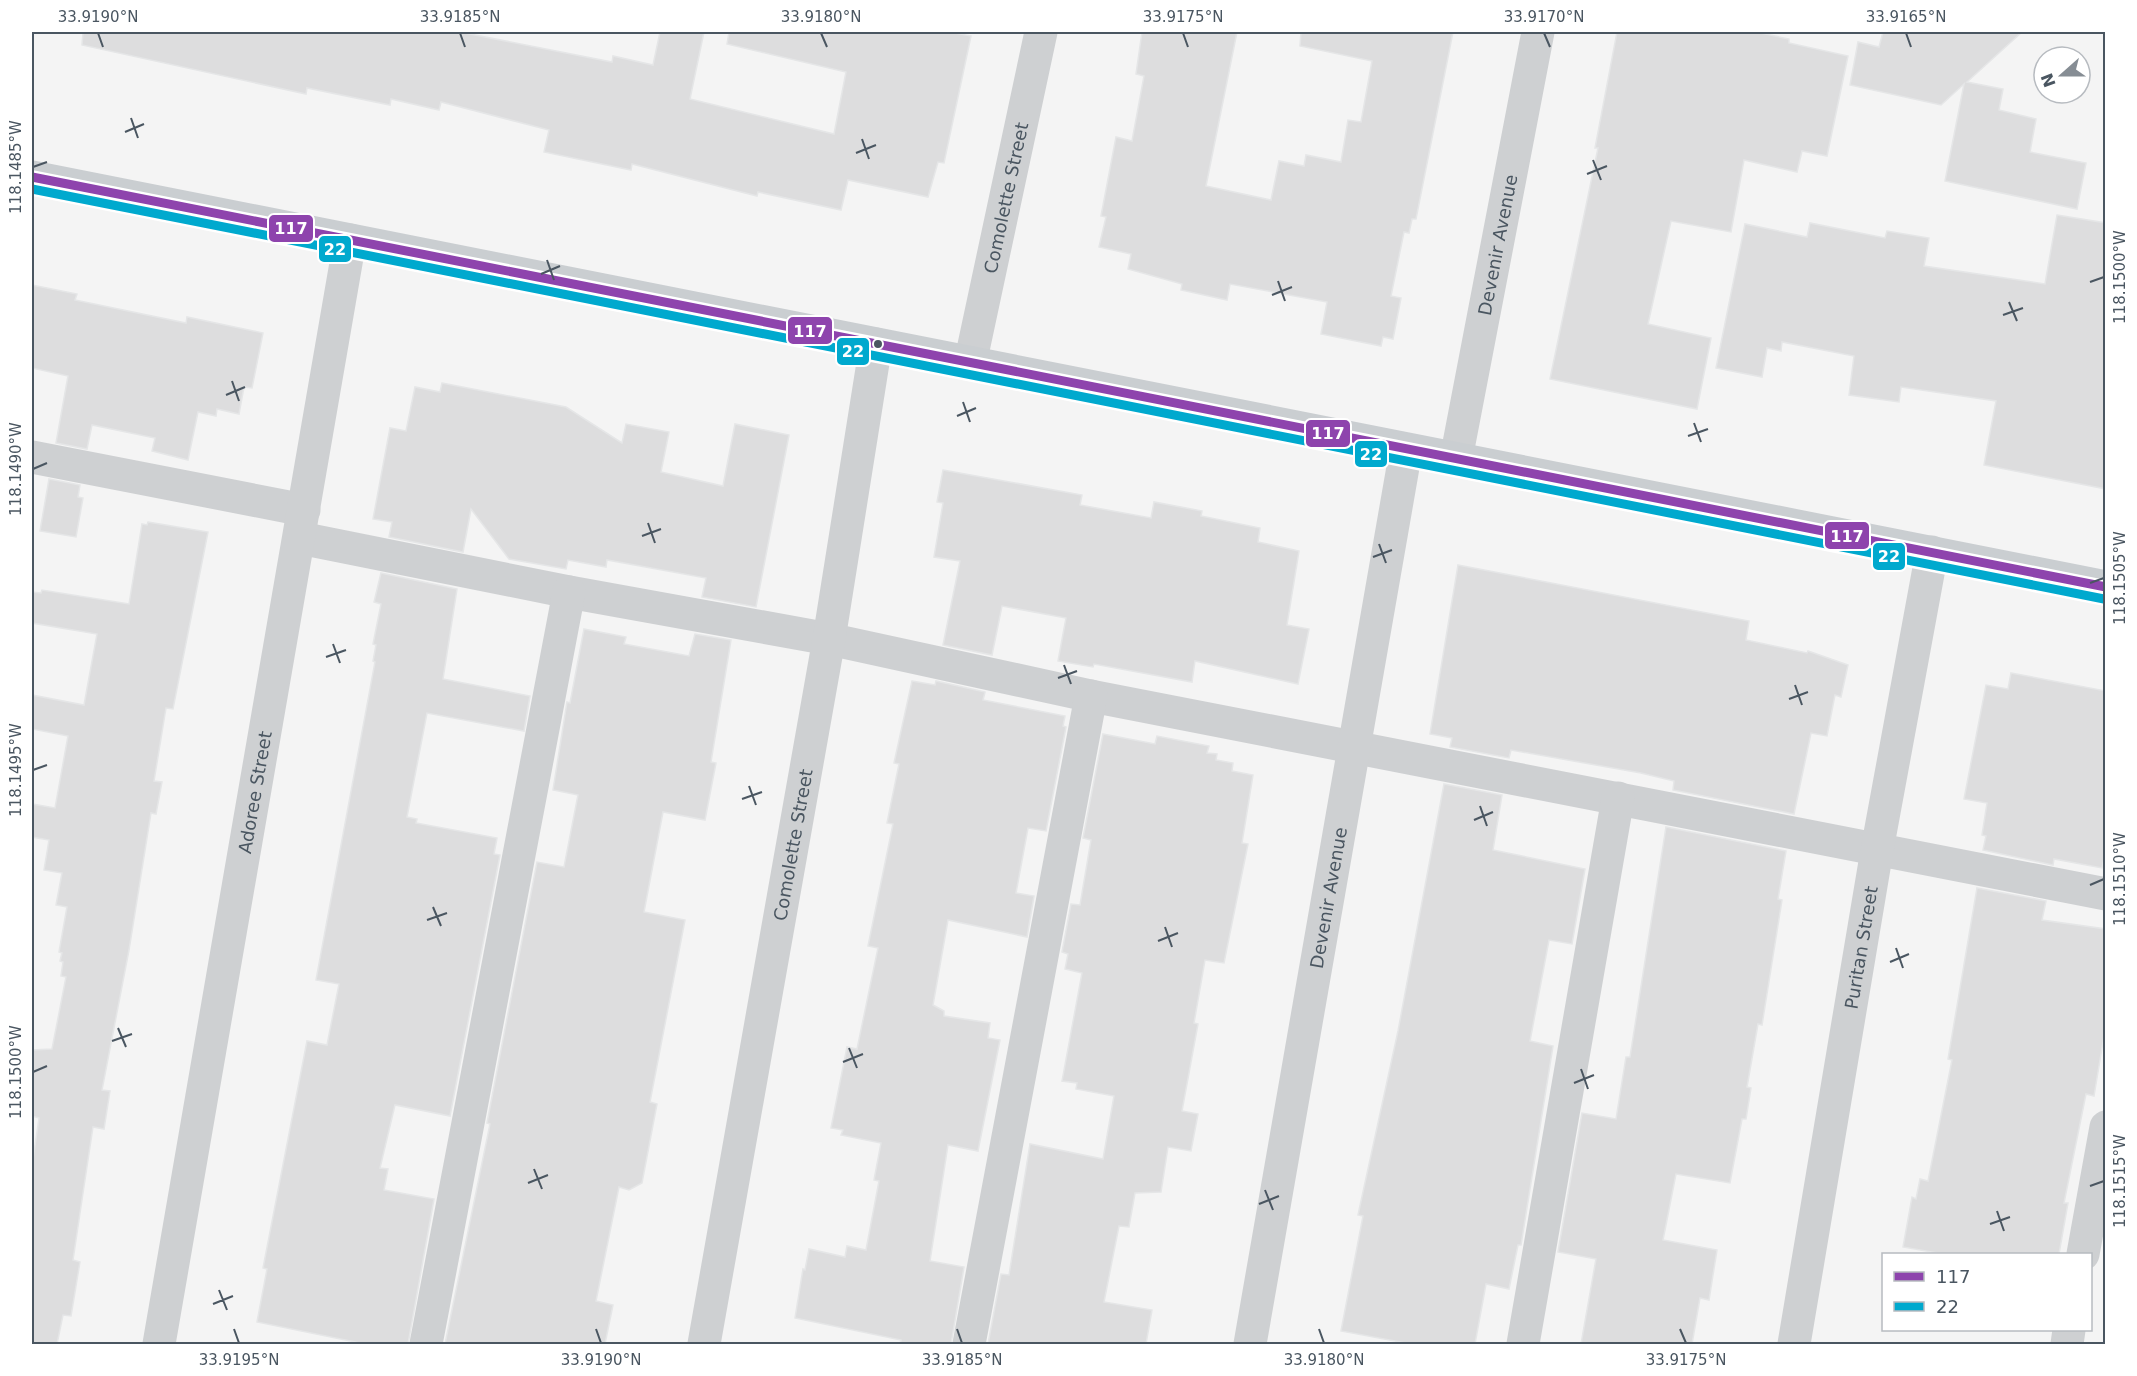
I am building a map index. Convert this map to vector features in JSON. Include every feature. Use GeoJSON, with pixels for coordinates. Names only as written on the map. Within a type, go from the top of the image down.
{"type":"FeatureCollection","features":[{"type":"Feature","properties":{"kind":"main road"},"geometry":{"type":"LineString","coordinates":[[32,177],[2106,587]]}},
{"type":"Feature","properties":{"kind":"street","name":"Comolette Street"},"geometry":{"type":"LineString","coordinates":[[970,363],[1041,32]]}},
{"type":"Feature","properties":{"kind":"street","name":"Devenir Avenue"},"geometry":{"type":"LineString","coordinates":[[1456,459],[1538,32]]}},
{"type":"Feature","properties":{"kind":"street","name":"Adoree Street"},"geometry":{"type":"LineString","coordinates":[[159,1344],[350,240]]}},
{"type":"Feature","properties":{"kind":"street","name":"Comolette Street"},"geometry":{"type":"LineString","coordinates":[[704,1344],[829,639],[876,344]]}},
{"type":"Feature","properties":{"kind":"street","name":"Devenir Avenue"},"geometry":{"type":"LineString","coordinates":[[1250,1344],[1406,450]]}},
{"type":"Feature","properties":{"kind":"street"},"geometry":{"type":"LineString","coordinates":[[32,457],[569,592],[829,639],[1091,696],[2106,894]]}},
{"type":"Feature","properties":{"kind":"street","name":"Puritan Street"},"geometry":{"type":"LineString","coordinates":[[1794,1344],[1877,849],[1932,552]]}},
{"type":"Feature","properties":{"kind":"street"},"geometry":{"type":"LineString","coordinates":[[426,1344],[569,592]]}},
{"type":"Feature","properties":{"kind":"street"},"geometry":{"type":"LineString","coordinates":[[969,1344],[1091,696]]}},
{"type":"Feature","properties":{"kind":"street"},"geometry":{"type":"LineString","coordinates":[[1523,1344],[1618,798]]}},
{"type":"Feature","properties":{"kind":"street"},"geometry":{"type":"LineString","coordinates":[[2083,1253],[2106,1127]]}},
{"type":"Feature","properties":{"kind":"building"},"geometry":{"type":"Polygon","coordinates":[[[83,32],[460,32],[612,62],[613,56],[653,65],[660,32],[704,32],[690,99],[834,134],[846,72],[727,44],[729,32],[950,32],[971,36],[944,163],[938,162],[928,197],[848,180],[841,210],[758,192],[757,196],[632,164],[631,170],[544,152],[549,130],[441,102],[439,110],[391,99],[390,105],[307,88],[306,94],[82,45],[83,32]]]}},
{"type":"Feature","properties":{"kind":"building"},"geometry":{"type":"Polygon","coordinates":[[[1142,32],[1237,32],[1206,186],[1271,200],[1279,161],[1304,166],[1306,155],[1341,162],[1348,120],[1361,122],[1372,61],[1300,46],[1301,32],[1453,32],[1416,219],[1412,219],[1409,233],[1404,232],[1391,296],[1401,298],[1393,339],[1383,337],[1381,346],[1321,334],[1327,302],[1230,284],[1227,300],[1181,290],[1182,284],[1128,269],[1131,254],[1099,247],[1106,217],[1101,216],[1116,137],[1132,141],[1144,76],[1136,74],[1142,32]]]}},
{"type":"Feature","properties":{"kind":"building"},"geometry":{"type":"Polygon","coordinates":[[[1617,32],[1756,32],[1789,39],[1789,43],[1848,56],[1827,156],[1802,151],[1797,172],[1744,160],[1731,232],[1671,221],[1648,324],[1711,338],[1697,409],[1550,379],[1598,148],[1595,148],[1617,32]]]}},
{"type":"Feature","properties":{"kind":"building"},"geometry":{"type":"Polygon","coordinates":[[[1883,32],[2022,32],[1967,82],[2003,89],[1999,110],[2036,119],[2030,152],[2086,163],[2077,209],[1945,181],[1964,84],[1941,105],[1850,85],[1858,42],[1879,47],[1883,32]]]}},
{"type":"Feature","properties":{"kind":"building"},"geometry":{"type":"Polygon","coordinates":[[[2057,215],[2106,223],[2106,489],[1984,465],[1996,401],[1901,387],[1899,402],[1849,395],[1854,356],[1782,342],[1781,351],[1767,348],[1762,377],[1716,368],[1745,224],[1807,237],[1810,223],[1885,238],[1887,231],[1929,238],[1924,266],[2045,284],[2057,215]]]}},
{"type":"Feature","properties":{"kind":"building"},"geometry":{"type":"Polygon","coordinates":[[[32,285],[77,294],[75,300],[186,323],[187,317],[263,333],[252,388],[244,387],[239,414],[217,409],[216,416],[198,412],[188,460],[152,451],[155,438],[92,425],[87,449],[56,443],[68,376],[32,368],[32,285]]]}},
{"type":"Feature","properties":{"kind":"building"},"geometry":{"type":"Polygon","coordinates":[[[442,383],[566,407],[622,443],[626,424],[669,432],[661,472],[723,486],[735,424],[789,435],[756,607],[702,597],[706,578],[607,560],[606,567],[568,560],[566,569],[509,559],[471,509],[463,552],[389,537],[392,522],[373,519],[390,428],[406,431],[415,387],[440,392],[442,383]]]}},
{"type":"Feature","properties":{"kind":"building"},"geometry":{"type":"Polygon","coordinates":[[[943,470],[1082,495],[1080,505],[1151,518],[1154,502],[1202,511],[1201,516],[1260,528],[1258,542],[1299,551],[1287,625],[1309,629],[1298,684],[1195,661],[1192,682],[1094,664],[1093,667],[1058,661],[1066,618],[1002,606],[992,655],[943,645],[960,561],[934,557],[943,503],[937,502],[943,470]]]}},
{"type":"Feature","properties":{"kind":"building"},"geometry":{"type":"Polygon","coordinates":[[[49,479],[80,485],[78,497],[83,498],[76,537],[40,531],[49,479]]]}},
{"type":"Feature","properties":{"kind":"building"},"geometry":{"type":"Polygon","coordinates":[[[148,522],[208,532],[173,709],[166,708],[154,781],[162,782],[156,814],[151,813],[129,950],[102,1090],[110,1091],[104,1129],[93,1127],[73,1260],[80,1262],[71,1316],[63,1315],[57,1344],[32,1344],[32,1166],[39,1118],[32,1116],[32,1050],[52,1049],[66,977],[61,976],[63,962],[60,961],[62,953],[59,952],[67,907],[56,905],[62,873],[44,870],[49,840],[32,837],[32,804],[55,808],[68,736],[32,729],[32,695],[84,705],[97,634],[32,623],[32,592],[41,593],[42,590],[129,604],[142,524],[147,525],[148,522]]]}},
{"type":"Feature","properties":{"kind":"building"},"geometry":{"type":"Polygon","coordinates":[[[1458,565],[1749,621],[1746,640],[1807,653],[1808,651],[1848,665],[1841,697],[1835,695],[1827,736],[1811,733],[1794,814],[1673,790],[1674,781],[1641,773],[1511,750],[1509,758],[1450,747],[1452,738],[1430,734],[1458,565]]]}},
{"type":"Feature","properties":{"kind":"building"},"geometry":{"type":"Polygon","coordinates":[[[381,573],[457,589],[443,679],[530,696],[524,731],[427,713],[407,817],[417,819],[416,823],[497,838],[494,854],[500,855],[450,1116],[395,1105],[380,1168],[388,1169],[384,1190],[434,1199],[408,1344],[365,1344],[257,1322],[267,1269],[263,1268],[307,1041],[327,1045],[339,984],[316,980],[375,662],[373,661],[376,645],[373,644],[381,604],[374,602],[381,573]]]}},
{"type":"Feature","properties":{"kind":"building"},"geometry":{"type":"Polygon","coordinates":[[[584,629],[626,637],[624,644],[689,656],[695,634],[731,640],[711,762],[716,763],[705,820],[663,812],[644,912],[685,920],[650,1102],[657,1104],[642,1183],[629,1190],[619,1187],[596,1301],[613,1305],[605,1344],[445,1344],[490,1124],[487,1123],[537,862],[564,867],[578,795],[553,790],[567,702],[570,703],[584,629]]]}},
{"type":"Feature","properties":{"kind":"building"},"geometry":{"type":"Polygon","coordinates":[[[2011,673],[2106,691],[2106,848],[2102,868],[2054,859],[2053,865],[1983,850],[1986,836],[1982,835],[1987,803],[1964,799],[1986,685],[2008,689],[2011,673]]]}},
{"type":"Feature","properties":{"kind":"building"},"geometry":{"type":"Polygon","coordinates":[[[912,681],[935,685],[936,681],[985,692],[983,700],[1065,716],[1063,726],[1066,727],[1046,831],[1028,828],[1016,893],[1034,896],[1027,937],[948,920],[933,1005],[944,1011],[944,1016],[990,1023],[988,1038],[1000,1040],[978,1151],[948,1145],[930,1261],[964,1267],[951,1344],[900,1344],[901,1340],[795,1318],[803,1269],[805,1270],[809,1249],[845,1257],[847,1246],[866,1250],[879,1181],[874,1180],[881,1143],[841,1135],[843,1130],[831,1128],[847,1047],[857,1049],[878,948],[868,946],[893,824],[887,823],[899,764],[894,763],[912,681]]]}},
{"type":"Feature","properties":{"kind":"building"},"geometry":{"type":"Polygon","coordinates":[[[1103,734],[1155,744],[1157,736],[1209,746],[1207,753],[1217,754],[1216,760],[1233,763],[1232,771],[1253,775],[1242,843],[1248,844],[1224,963],[1205,960],[1194,1023],[1198,1024],[1182,1111],[1198,1114],[1191,1151],[1168,1147],[1161,1192],[1135,1193],[1129,1227],[1119,1226],[1104,1302],[1152,1310],[1146,1344],[988,1344],[1001,1274],[1009,1275],[1030,1144],[1103,1159],[1114,1096],[1076,1089],[1077,1083],[1062,1081],[1082,973],[1065,969],[1068,954],[1062,952],[1071,904],[1080,905],[1091,840],[1083,838],[1103,734]]]}},
{"type":"Feature","properties":{"kind":"building"},"geometry":{"type":"Polygon","coordinates":[[[1444,784],[1502,795],[1493,850],[1585,869],[1572,944],[1549,940],[1530,1041],[1553,1046],[1521,1245],[1518,1245],[1509,1289],[1486,1284],[1475,1344],[1411,1344],[1341,1331],[1363,1216],[1358,1215],[1398,1031],[1444,784]]]}},
{"type":"Feature","properties":{"kind":"building"},"geometry":{"type":"Polygon","coordinates":[[[1666,827],[1786,851],[1778,899],[1782,900],[1762,1025],[1758,1024],[1747,1087],[1751,1088],[1746,1119],[1742,1119],[1730,1183],[1676,1174],[1663,1240],[1717,1250],[1709,1300],[1700,1298],[1692,1344],[1581,1344],[1596,1259],[1558,1252],[1582,1113],[1616,1119],[1626,1057],[1630,1057],[1666,827]]]}},
{"type":"Feature","properties":{"kind":"building"},"geometry":{"type":"Polygon","coordinates":[[[1977,888],[2046,901],[2042,920],[2106,929],[2106,1024],[2094,1096],[2086,1094],[2064,1203],[2068,1203],[2059,1253],[1937,1253],[1903,1247],[1912,1197],[1916,1199],[1920,1179],[1928,1181],[1952,1060],[1948,1059],[1977,888]]]}},
{"type":"Feature","properties":{"kind":"transit line","name":"117"},"geometry":{"type":"LineString","coordinates":[[32,177],[2106,587]]}},
{"type":"Feature","properties":{"kind":"transit line","name":"22"},"geometry":{"type":"LineString","coordinates":[[32,189],[2104,599]]}}]}
